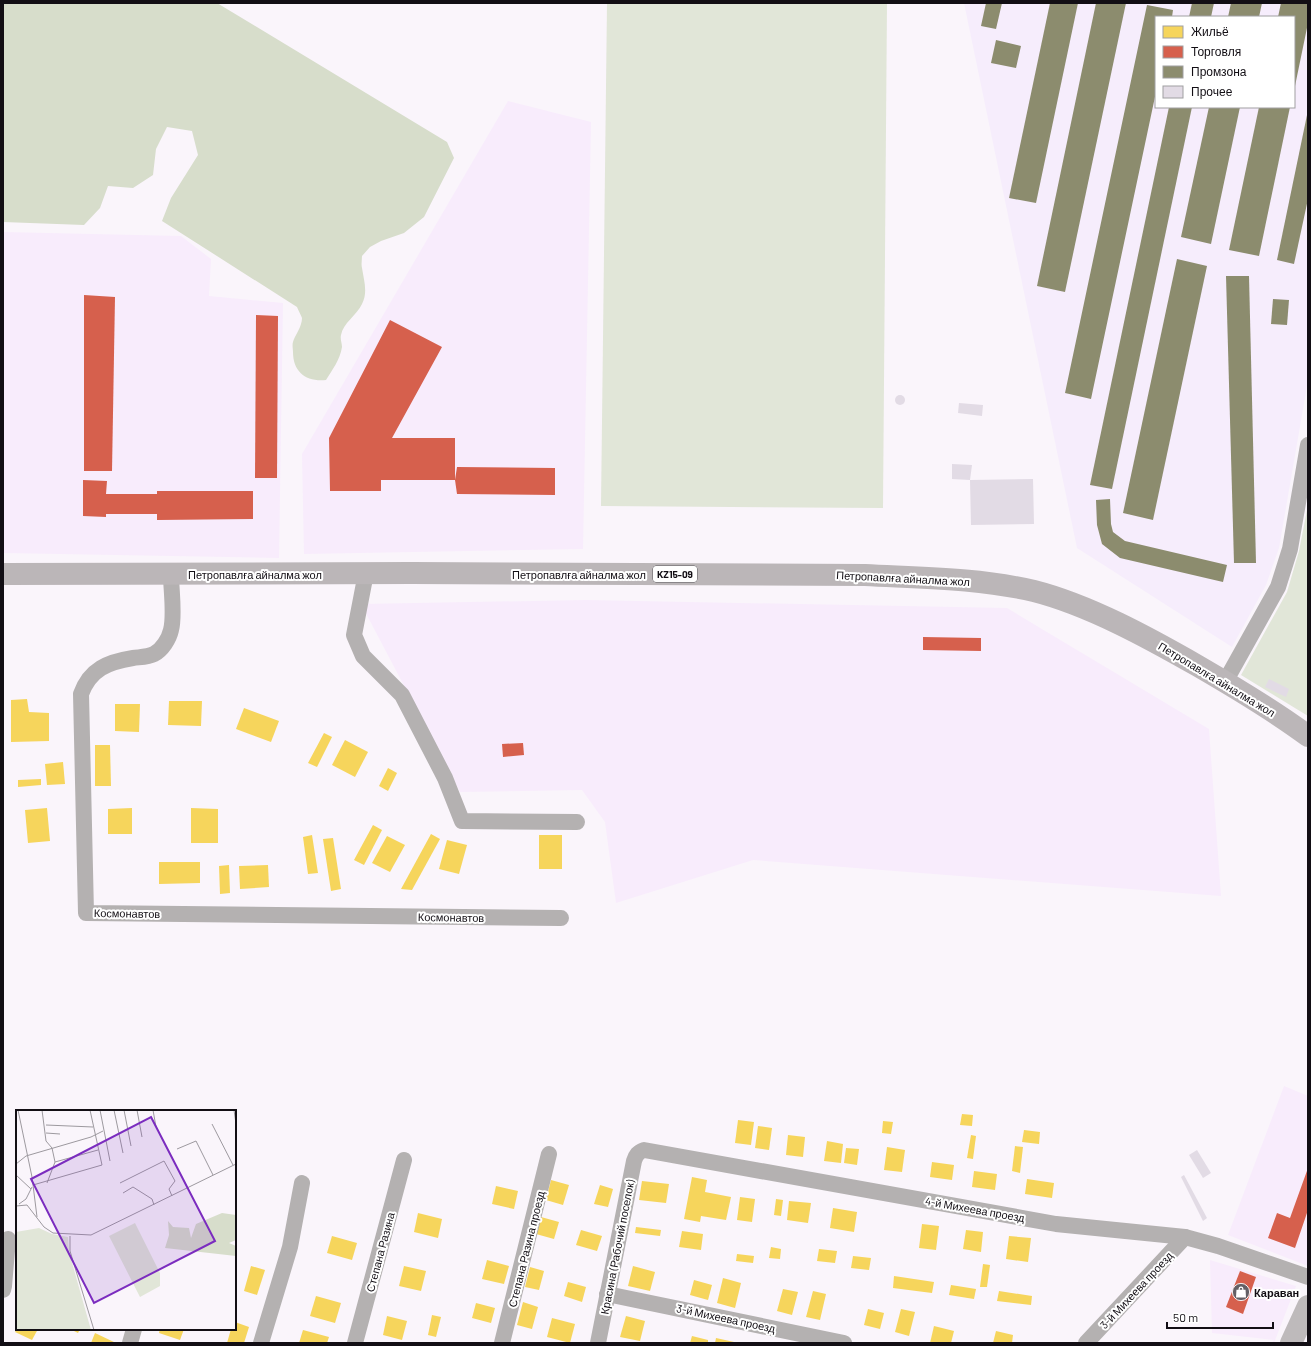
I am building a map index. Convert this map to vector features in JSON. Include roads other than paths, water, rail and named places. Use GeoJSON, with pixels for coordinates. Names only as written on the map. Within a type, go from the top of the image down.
{"type":"FeatureCollection","features":[{"type":"Feature","properties":{"kind":"highway","name":"Петропавлға айналма жол"},"geometry":{"type":"LineString","coordinates":[[3,574],[366,573],[865,575],[930,578],[988,583],[1034,592],[1070,603],[1115,622],[1162,645],[1225,682],[1278,715],[1308,736]]}},
{"type":"Feature","properties":{"kind":"main road"},"geometry":{"type":"LineString","coordinates":[[1291,1343],[1308,1306]]}},
{"type":"Feature","properties":{"kind":"street"},"geometry":{"type":"LineString","coordinates":[[1225,682],[1278,587],[1290,549],[1308,445]]}},
{"type":"Feature","properties":{"kind":"street"},"geometry":{"type":"LineString","coordinates":[[366,573],[354,635],[363,656],[402,695],[444,778],[462,821],[576,822]]}},
{"type":"Feature","properties":{"kind":"street","name":"Космонавтов"},"geometry":{"type":"LineString","coordinates":[[171,574],[172,622],[168,637],[162,647],[154,654],[120,660],[108,664],[90,677],[81,694],[86,913],[561,918]]}},
{"type":"Feature","properties":{"kind":"street","name":"4-й Михеева проезд"},"geometry":{"type":"LineString","coordinates":[[638,1152],[649,1150],[1056,1224],[1185,1237],[1218,1246],[1308,1276]]}},
{"type":"Feature","properties":{"kind":"street","name":"Красина (Рабочий поселок)"},"geometry":{"type":"LineString","coordinates":[[598,1343],[635,1156],[638,1152]]}},
{"type":"Feature","properties":{"kind":"street","name":"Степана Разина проезд"},"geometry":{"type":"LineString","coordinates":[[502,1343],[549,1154]]}},
{"type":"Feature","properties":{"kind":"street","name":"Степана Разина"},"geometry":{"type":"LineString","coordinates":[[355,1343],[404,1160]]}},
{"type":"Feature","properties":{"kind":"street"},"geometry":{"type":"LineString","coordinates":[[261,1343],[290,1247],[302,1183]]}},
{"type":"Feature","properties":{"kind":"street","name":"3-й Михеева проезд"},"geometry":{"type":"LineString","coordinates":[[1086,1343],[1185,1237]]}},
{"type":"Feature","properties":{"kind":"street"},"geometry":{"type":"LineString","coordinates":[[3,1290],[8,1239]]}},
{"type":"Feature","properties":{"kind":"street","name":"3-й Михеева проезд"},"geometry":{"type":"LineString","coordinates":[[608,1294],[844,1343]]}},
{"type":"Feature","properties":{"kind":"street"},"geometry":{"type":"LineString","coordinates":[[130,1343],[134,1330]]}},
{"type":"Feature","properties":{"kind":"place","name":"Караван"},"geometry":{"type":"Point","coordinates":[1241,1292]}}]}
